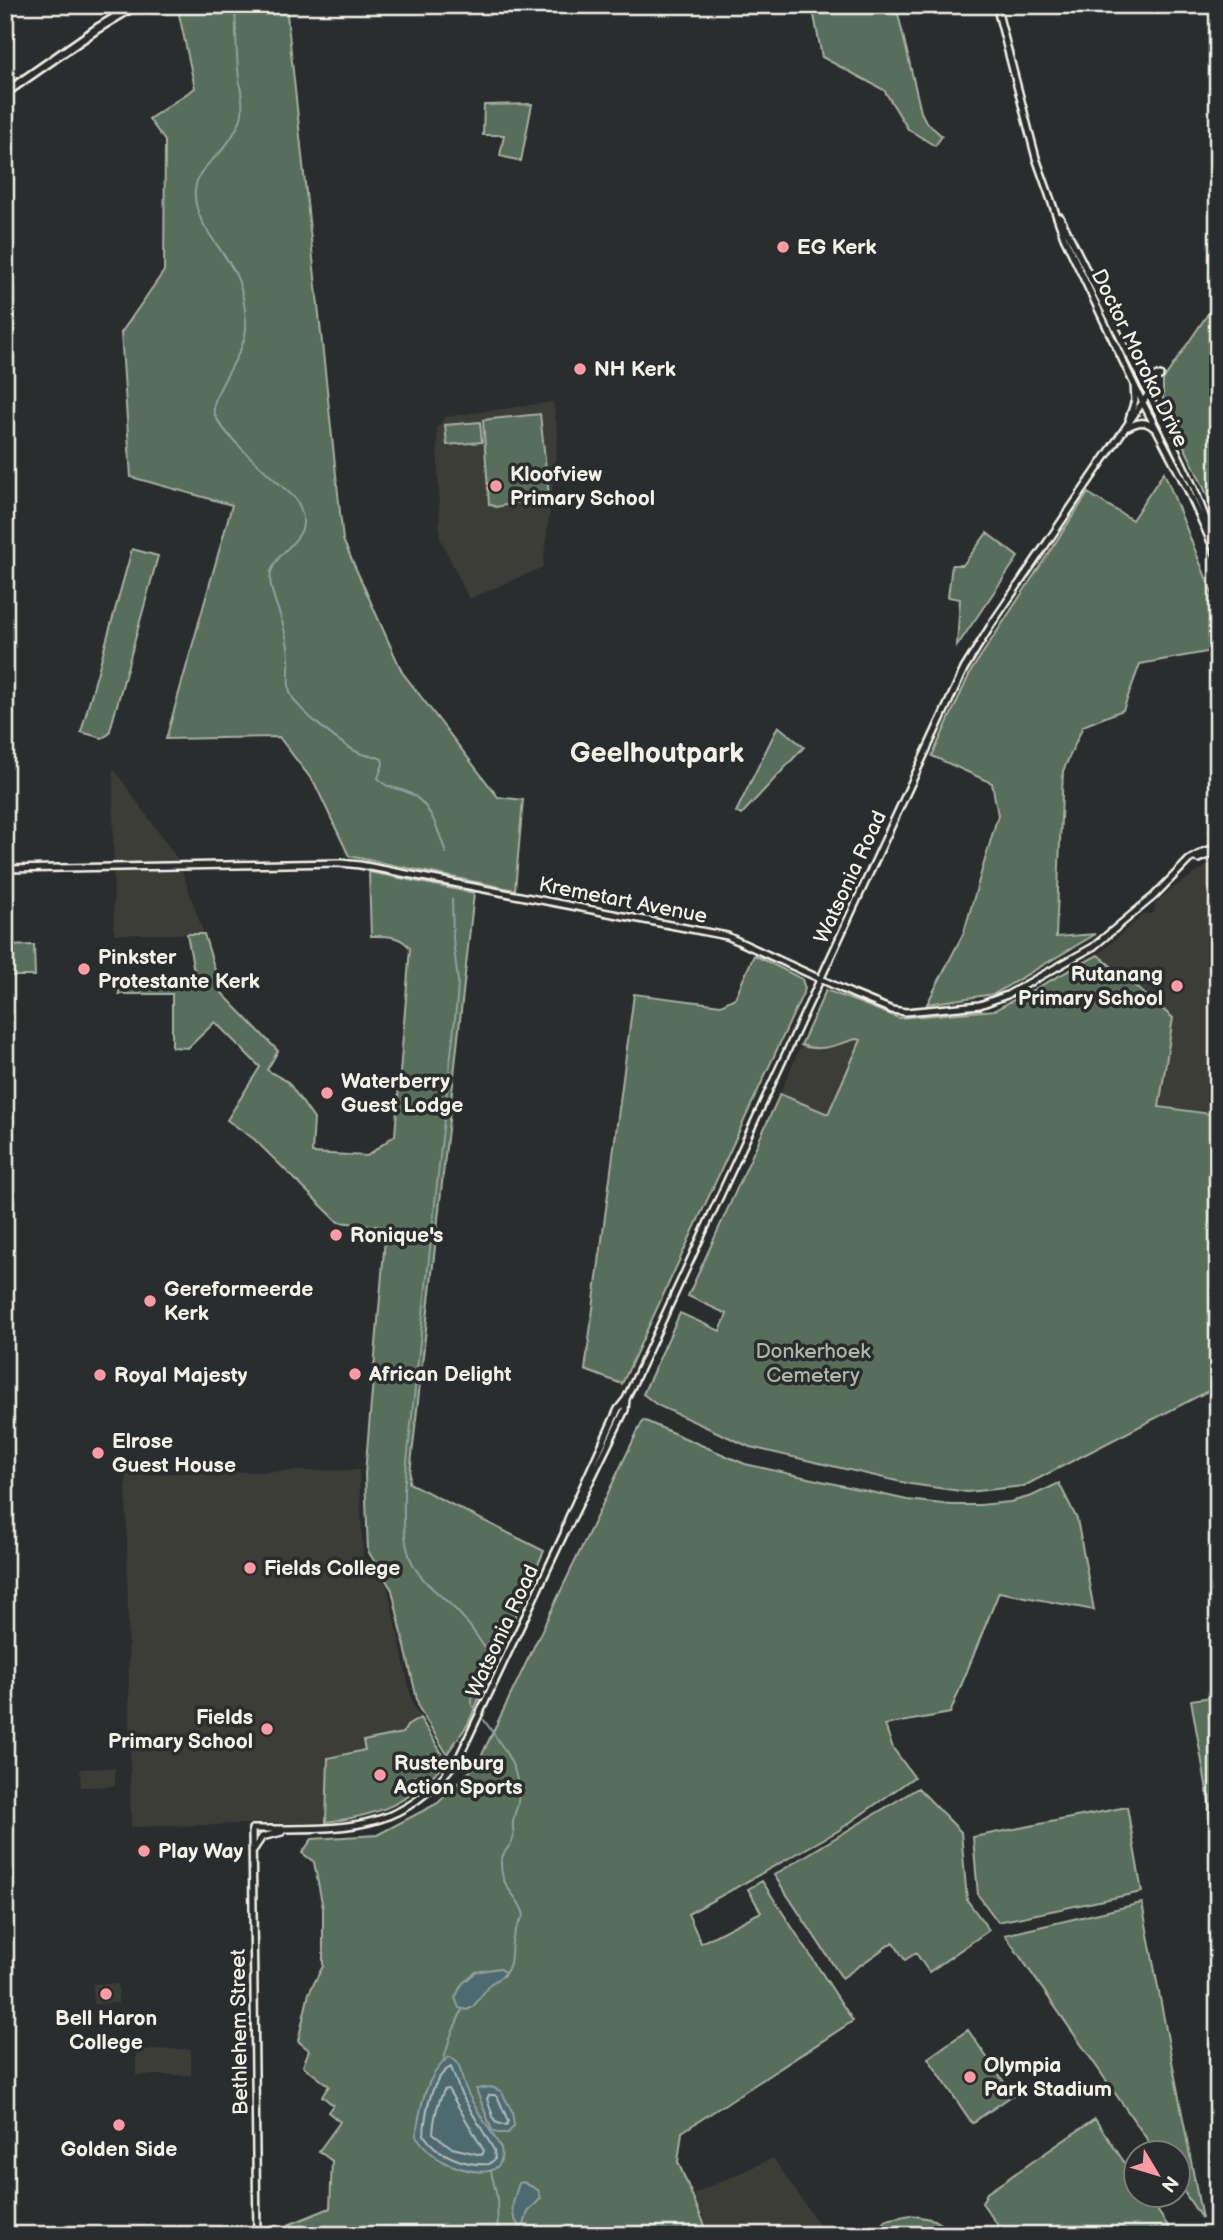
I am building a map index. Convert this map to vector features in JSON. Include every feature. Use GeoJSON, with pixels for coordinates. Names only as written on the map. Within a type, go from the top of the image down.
{"type":"FeatureCollection","features":[{"type":"Feature","properties":{"kind":"highway"},"geometry":{"type":"LineString","coordinates":[[5,93],[136,5]]}},
{"type":"Feature","properties":{"kind":"main road","name":"Doctor Moroka Drive"},"geometry":{"type":"LineString","coordinates":[[996,5],[1033,146],[1065,237],[1188,490],[1218,558]]}},
{"type":"Feature","properties":{"kind":"main road","name":"Doctor Moroka Drive"},"geometry":{"type":"LineString","coordinates":[[1055,208],[1149,393],[1194,488],[1218,550]]}},
{"type":"Feature","properties":{"kind":"main road"},"geometry":{"type":"LineString","coordinates":[[1137,371],[1142,375],[1160,376]]}},
{"type":"Feature","properties":{"kind":"main road"},"geometry":{"type":"LineString","coordinates":[[1126,429],[1135,400],[1134,381]]}},
{"type":"Feature","properties":{"kind":"main road","name":"Watsonia Road"},"geometry":{"type":"LineString","coordinates":[[292,1829],[353,1826],[371,1823],[400,1812],[436,1787],[452,1768],[468,1741],[564,1534],[573,1521],[620,1422],[626,1399],[670,1300],[964,669],[1149,393]]}},
{"type":"Feature","properties":{"kind":"main road"},"geometry":{"type":"LineString","coordinates":[[1126,429],[1136,423],[1146,422],[1157,430]]}},
{"type":"Feature","properties":{"kind":"main road","name":"Kremetart Avenue"},"geometry":{"type":"LineString","coordinates":[[5,869],[341,863],[360,865],[719,934],[900,1012],[988,1003],[1093,947],[1178,872],[1218,849]]}},
{"type":"Feature","properties":{"kind":"main road","name":"Bethlehem Street"},"geometry":{"type":"LineString","coordinates":[[257,2235],[252,1829],[292,1829]]}},
{"type":"Feature","properties":{"kind":"main road"},"geometry":{"type":"LineString","coordinates":[[252,1855],[262,1837],[292,1829]]}},
{"type":"Feature","properties":{"kind":"shaded area","name":"Kloofview Primary School"},"geometry":{"type":"Polygon","coordinates":[[[553,402],[558,436],[543,567],[469,599],[440,538],[437,428],[445,417],[553,402]]]}},
{"type":"Feature","properties":{"kind":"shaded area"},"geometry":{"type":"Polygon","coordinates":[[[113,768],[178,860],[204,934],[114,934],[113,768]]]}},
{"type":"Feature","properties":{"kind":"shaded area","name":"Rutanang Primary School"},"geometry":{"type":"Polygon","coordinates":[[[1218,859],[1218,1115],[1159,1107],[1173,1018],[1098,955],[1144,914],[1152,914],[1155,904],[1170,890],[1218,859]]]}},
{"type":"Feature","properties":{"kind":"shaded area"},"geometry":{"type":"Polygon","coordinates":[[[861,1040],[828,1115],[780,1094],[801,1045],[823,1048],[861,1040]]]}},
{"type":"Feature","properties":{"kind":"shaded area"},"geometry":{"type":"Polygon","coordinates":[[[359,1470],[363,1556],[387,1585],[413,1705],[420,1718],[407,1726],[403,1733],[363,1741],[365,1750],[328,1758],[326,1822],[131,1827],[126,1474],[359,1470]]]}},
{"type":"Feature","properties":{"kind":"shaded area"},"geometry":{"type":"Polygon","coordinates":[[[115,1768],[115,1786],[81,1787],[80,1769],[115,1768]]]}},
{"type":"Feature","properties":{"kind":"shaded area","name":"Bell Haron College"},"geometry":{"type":"Polygon","coordinates":[[[93,1984],[118,1984],[118,2003],[94,2004],[93,1984]]]}},
{"type":"Feature","properties":{"kind":"shaded area"},"geometry":{"type":"Polygon","coordinates":[[[191,2049],[191,2075],[136,2075],[136,2050],[191,2049]]]}},
{"type":"Feature","properties":{"kind":"shaded area"},"geometry":{"type":"Polygon","coordinates":[[[773,2158],[826,2235],[711,2235],[694,2194],[773,2158]]]}},
{"type":"Feature","properties":{"kind":"green space"},"geometry":{"type":"Polygon","coordinates":[[[177,5],[286,5],[343,540],[402,672],[498,797],[523,800],[515,890],[349,856],[315,784],[279,737],[166,739],[232,505],[131,477],[121,333],[164,271],[165,141],[149,119],[195,88],[177,5]]]}},
{"type":"Feature","properties":{"kind":"green space"},"geometry":{"type":"Polygon","coordinates":[[[812,5],[896,5],[921,112],[926,122],[942,136],[935,146],[908,129],[884,90],[822,57],[812,5]]]}},
{"type":"Feature","properties":{"kind":"green space"},"geometry":{"type":"Polygon","coordinates":[[[532,104],[521,161],[500,156],[504,135],[483,135],[484,105],[532,104]]]}},
{"type":"Feature","properties":{"kind":"green space"},"geometry":{"type":"Polygon","coordinates":[[[1218,299],[1218,523],[1163,402],[1163,380],[1218,299]]]}},
{"type":"Feature","properties":{"kind":"green space"},"geometry":{"type":"Polygon","coordinates":[[[540,414],[549,496],[496,507],[489,504],[483,420],[540,414]]]}},
{"type":"Feature","properties":{"kind":"green space"},"geometry":{"type":"Polygon","coordinates":[[[480,422],[482,442],[447,445],[445,425],[480,422]]]}},
{"type":"Feature","properties":{"kind":"green space"},"geometry":{"type":"Polygon","coordinates":[[[1164,472],[1218,608],[1218,650],[1140,664],[1123,710],[1083,726],[1063,771],[1056,937],[1096,934],[994,994],[927,1004],[964,932],[998,815],[992,783],[932,756],[971,671],[1088,493],[1132,520],[1164,472]]]}},
{"type":"Feature","properties":{"kind":"green space"},"geometry":{"type":"Polygon","coordinates":[[[987,533],[1018,557],[957,646],[960,599],[948,597],[952,565],[963,565],[987,533]]]}},
{"type":"Feature","properties":{"kind":"green space"},"geometry":{"type":"Polygon","coordinates":[[[132,549],[158,556],[109,734],[102,738],[81,732],[132,549]]]}},
{"type":"Feature","properties":{"kind":"green space"},"geometry":{"type":"Polygon","coordinates":[[[778,726],[804,747],[741,815],[736,812],[778,726]]]}},
{"type":"Feature","properties":{"kind":"green space"},"geometry":{"type":"Polygon","coordinates":[[[369,872],[474,893],[409,1483],[544,1551],[468,1724],[447,1754],[419,1708],[392,1590],[368,1551],[365,1474],[386,1227],[338,1222],[254,1139],[227,1120],[260,1067],[215,1022],[188,1048],[172,1047],[172,994],[119,994],[119,976],[195,976],[187,934],[204,934],[222,993],[278,1051],[267,1070],[288,1082],[314,1119],[312,1153],[367,1156],[395,1135],[410,948],[397,938],[371,936],[369,872]]]}},
{"type":"Feature","properties":{"kind":"green space"},"geometry":{"type":"Polygon","coordinates":[[[34,945],[35,976],[5,976],[5,946],[34,945]]]}},
{"type":"Feature","properties":{"kind":"green space"},"geometry":{"type":"Polygon","coordinates":[[[754,955],[802,979],[805,989],[622,1384],[585,1370],[634,994],[721,1005],[735,998],[754,955]]]}},
{"type":"Feature","properties":{"kind":"green space","name":"Donkerhoek Cemetery"},"geometry":{"type":"Polygon","coordinates":[[[1098,955],[1173,1018],[1159,1107],[1218,1115],[1218,1386],[1024,1486],[967,1492],[910,1484],[750,1447],[657,1405],[643,1394],[680,1313],[720,1331],[727,1314],[688,1296],[780,1094],[828,1114],[861,1040],[822,1048],[801,1045],[826,990],[899,1018],[995,1010],[1098,955]]]}},
{"type":"Feature","properties":{"kind":"green space"},"geometry":{"type":"Polygon","coordinates":[[[643,1420],[745,1464],[907,1500],[952,1505],[1010,1502],[1032,1496],[1059,1483],[1077,1519],[1094,1610],[999,1592],[950,1713],[885,1725],[893,1748],[914,1777],[838,1831],[688,1914],[701,1943],[761,1912],[748,1889],[762,1881],[853,2021],[682,2132],[678,2162],[709,2235],[288,2235],[288,2225],[330,2208],[332,2161],[319,2151],[340,2122],[328,2112],[333,2105],[322,2096],[329,2086],[303,2066],[309,2050],[298,2041],[309,1993],[323,1966],[323,1908],[314,1862],[302,1853],[312,1839],[377,1835],[438,1803],[478,1763],[643,1420]]]}},
{"type":"Feature","properties":{"kind":"green space"},"geometry":{"type":"Polygon","coordinates":[[[1218,1696],[1218,1817],[1212,1818],[1191,1700],[1218,1696]]]}},
{"type":"Feature","properties":{"kind":"green space","name":"Rustenburg Action Sports"},"geometry":{"type":"Polygon","coordinates":[[[420,1718],[446,1760],[434,1775],[393,1805],[362,1816],[326,1822],[328,1758],[365,1750],[363,1741],[403,1733],[407,1726],[420,1718]]]}},
{"type":"Feature","properties":{"kind":"green space"},"geometry":{"type":"Polygon","coordinates":[[[918,1788],[961,1832],[967,1900],[989,1930],[929,1972],[916,1953],[905,1960],[893,1942],[842,1978],[774,1875],[918,1788]]]}},
{"type":"Feature","properties":{"kind":"green space"},"geometry":{"type":"Polygon","coordinates":[[[1127,1807],[1142,1892],[998,1922],[978,1895],[973,1837],[1127,1807]]]}},
{"type":"Feature","properties":{"kind":"green space"},"geometry":{"type":"Polygon","coordinates":[[[1142,1903],[1187,2138],[1146,2138],[1005,1935],[1142,1903]]]}},
{"type":"Feature","properties":{"kind":"green space","name":"Olympia Park Stadium"},"geometry":{"type":"Polygon","coordinates":[[[968,2030],[1013,2095],[972,2123],[928,2058],[968,2030]]]}},
{"type":"Feature","properties":{"kind":"green space"},"geometry":{"type":"Polygon","coordinates":[[[1095,2119],[1122,2159],[1122,2208],[1156,2208],[1174,2235],[1005,2235],[982,2203],[987,2193],[1095,2119]]]}},
{"type":"Feature","properties":{"kind":"green space"},"geometry":{"type":"Polygon","coordinates":[[[1192,2166],[1202,2219],[1192,2204],[1192,2166]]]}},
{"type":"Feature","properties":{"kind":"green space"},"geometry":{"type":"Polygon","coordinates":[[[910,2215],[935,2220],[954,2235],[871,2235],[886,2220],[910,2215]]]}},
{"type":"Feature","properties":{"kind":"water"},"geometry":{"type":"Polygon","coordinates":[[[499,1968],[505,1972],[503,1976],[490,1984],[473,2007],[467,2010],[459,2008],[455,1998],[462,1984],[476,1972],[499,1968]]]}},
{"type":"Feature","properties":{"kind":"water"},"geometry":{"type":"Polygon","coordinates":[[[449,2057],[458,2065],[472,2101],[501,2148],[498,2166],[491,2170],[473,2171],[446,2163],[429,2151],[416,2136],[429,2083],[434,2073],[449,2057]]]}},
{"type":"Feature","properties":{"kind":"water"},"geometry":{"type":"Polygon","coordinates":[[[491,2087],[501,2091],[512,2111],[514,2126],[508,2133],[492,2130],[476,2089],[491,2087]]]}},
{"type":"Feature","properties":{"kind":"water"},"geometry":{"type":"Polygon","coordinates":[[[523,2182],[538,2190],[541,2198],[528,2212],[524,2225],[520,2227],[514,2216],[513,2206],[519,2183],[523,2182]]]}},
{"type":"Feature","properties":{"kind":"waterway"},"geometry":{"type":"LineString","coordinates":[[235,5],[242,115],[228,143],[205,167],[196,183],[195,191],[198,213],[237,277],[246,316],[241,348],[216,396],[215,415],[229,435],[296,499],[302,513],[301,532],[276,562],[270,579],[287,641],[290,692],[310,718],[344,744],[362,754],[382,759],[378,778],[388,786],[407,792],[422,803],[432,818],[446,853]]}},
{"type":"Feature","properties":{"kind":"waterway"},"geometry":{"type":"LineString","coordinates":[[452,899],[457,999],[404,1489],[404,1516],[406,1543],[415,1567],[424,1580],[464,1619],[488,1653],[489,1660],[472,1699],[476,1711]]}},
{"type":"Feature","properties":{"kind":"waterway"},"geometry":{"type":"LineString","coordinates":[[484,1720],[514,1768],[518,1790],[513,1821],[514,1837],[502,1856],[501,1863],[504,1880],[524,1915],[514,1935],[510,1964],[503,1976]]}},
{"type":"Feature","properties":{"kind":"waterway"},"geometry":{"type":"LineString","coordinates":[[443,2062],[462,2010]]}},
{"type":"Feature","properties":{"kind":"waterway"},"geometry":{"type":"LineString","coordinates":[[491,2171],[497,2197],[498,2235]]}},
{"type":"Feature","properties":{"kind":"place","name":"EG Kerk"},"geometry":{"type":"Point","coordinates":[783,247]}},
{"type":"Feature","properties":{"kind":"place","name":"NH Kerk"},"geometry":{"type":"Point","coordinates":[580,369]}},
{"type":"Feature","properties":{"kind":"place","name":"Kloofview Primary School"},"geometry":{"type":"Point","coordinates":[496,486]}},
{"type":"Feature","properties":{"kind":"place","name":"Pinkster Protestante Kerk"},"geometry":{"type":"Point","coordinates":[84,969]}},
{"type":"Feature","properties":{"kind":"place","name":"Rutanang Primary School"},"geometry":{"type":"Point","coordinates":[1177,986]}},
{"type":"Feature","properties":{"kind":"place","name":"Waterberry Guest Lodge"},"geometry":{"type":"Point","coordinates":[327,1093]}},
{"type":"Feature","properties":{"kind":"place","name":"Ronique's"},"geometry":{"type":"Point","coordinates":[336,1235]}},
{"type":"Feature","properties":{"kind":"place","name":"Gereformeerde Kerk"},"geometry":{"type":"Point","coordinates":[150,1301]}},
{"type":"Feature","properties":{"kind":"place","name":"African Delight"},"geometry":{"type":"Point","coordinates":[355,1374]}},
{"type":"Feature","properties":{"kind":"place","name":"Royal Majesty"},"geometry":{"type":"Point","coordinates":[100,1375]}},
{"type":"Feature","properties":{"kind":"place","name":"Elrose Guest House"},"geometry":{"type":"Point","coordinates":[98,1453]}},
{"type":"Feature","properties":{"kind":"place","name":"Fields College"},"geometry":{"type":"Point","coordinates":[250,1568]}},
{"type":"Feature","properties":{"kind":"place","name":"Fields Primary School"},"geometry":{"type":"Point","coordinates":[267,1729]}},
{"type":"Feature","properties":{"kind":"place","name":"Rustenburg Action Sports"},"geometry":{"type":"Point","coordinates":[380,1775]}},
{"type":"Feature","properties":{"kind":"place","name":"Play Way"},"geometry":{"type":"Point","coordinates":[144,1851]}},
{"type":"Feature","properties":{"kind":"place","name":"Bell Haron College"},"geometry":{"type":"Point","coordinates":[106,1994]}},
{"type":"Feature","properties":{"kind":"place","name":"Olympia Park Stadium"},"geometry":{"type":"Point","coordinates":[970,2077]}},
{"type":"Feature","properties":{"kind":"place","name":"Golden Side"},"geometry":{"type":"Point","coordinates":[119,2125]}},
{"type":"Feature","properties":{"kind":"district","name":"Geelhoutpark"},"geometry":{"type":"Point","coordinates":[657,752]}}]}
